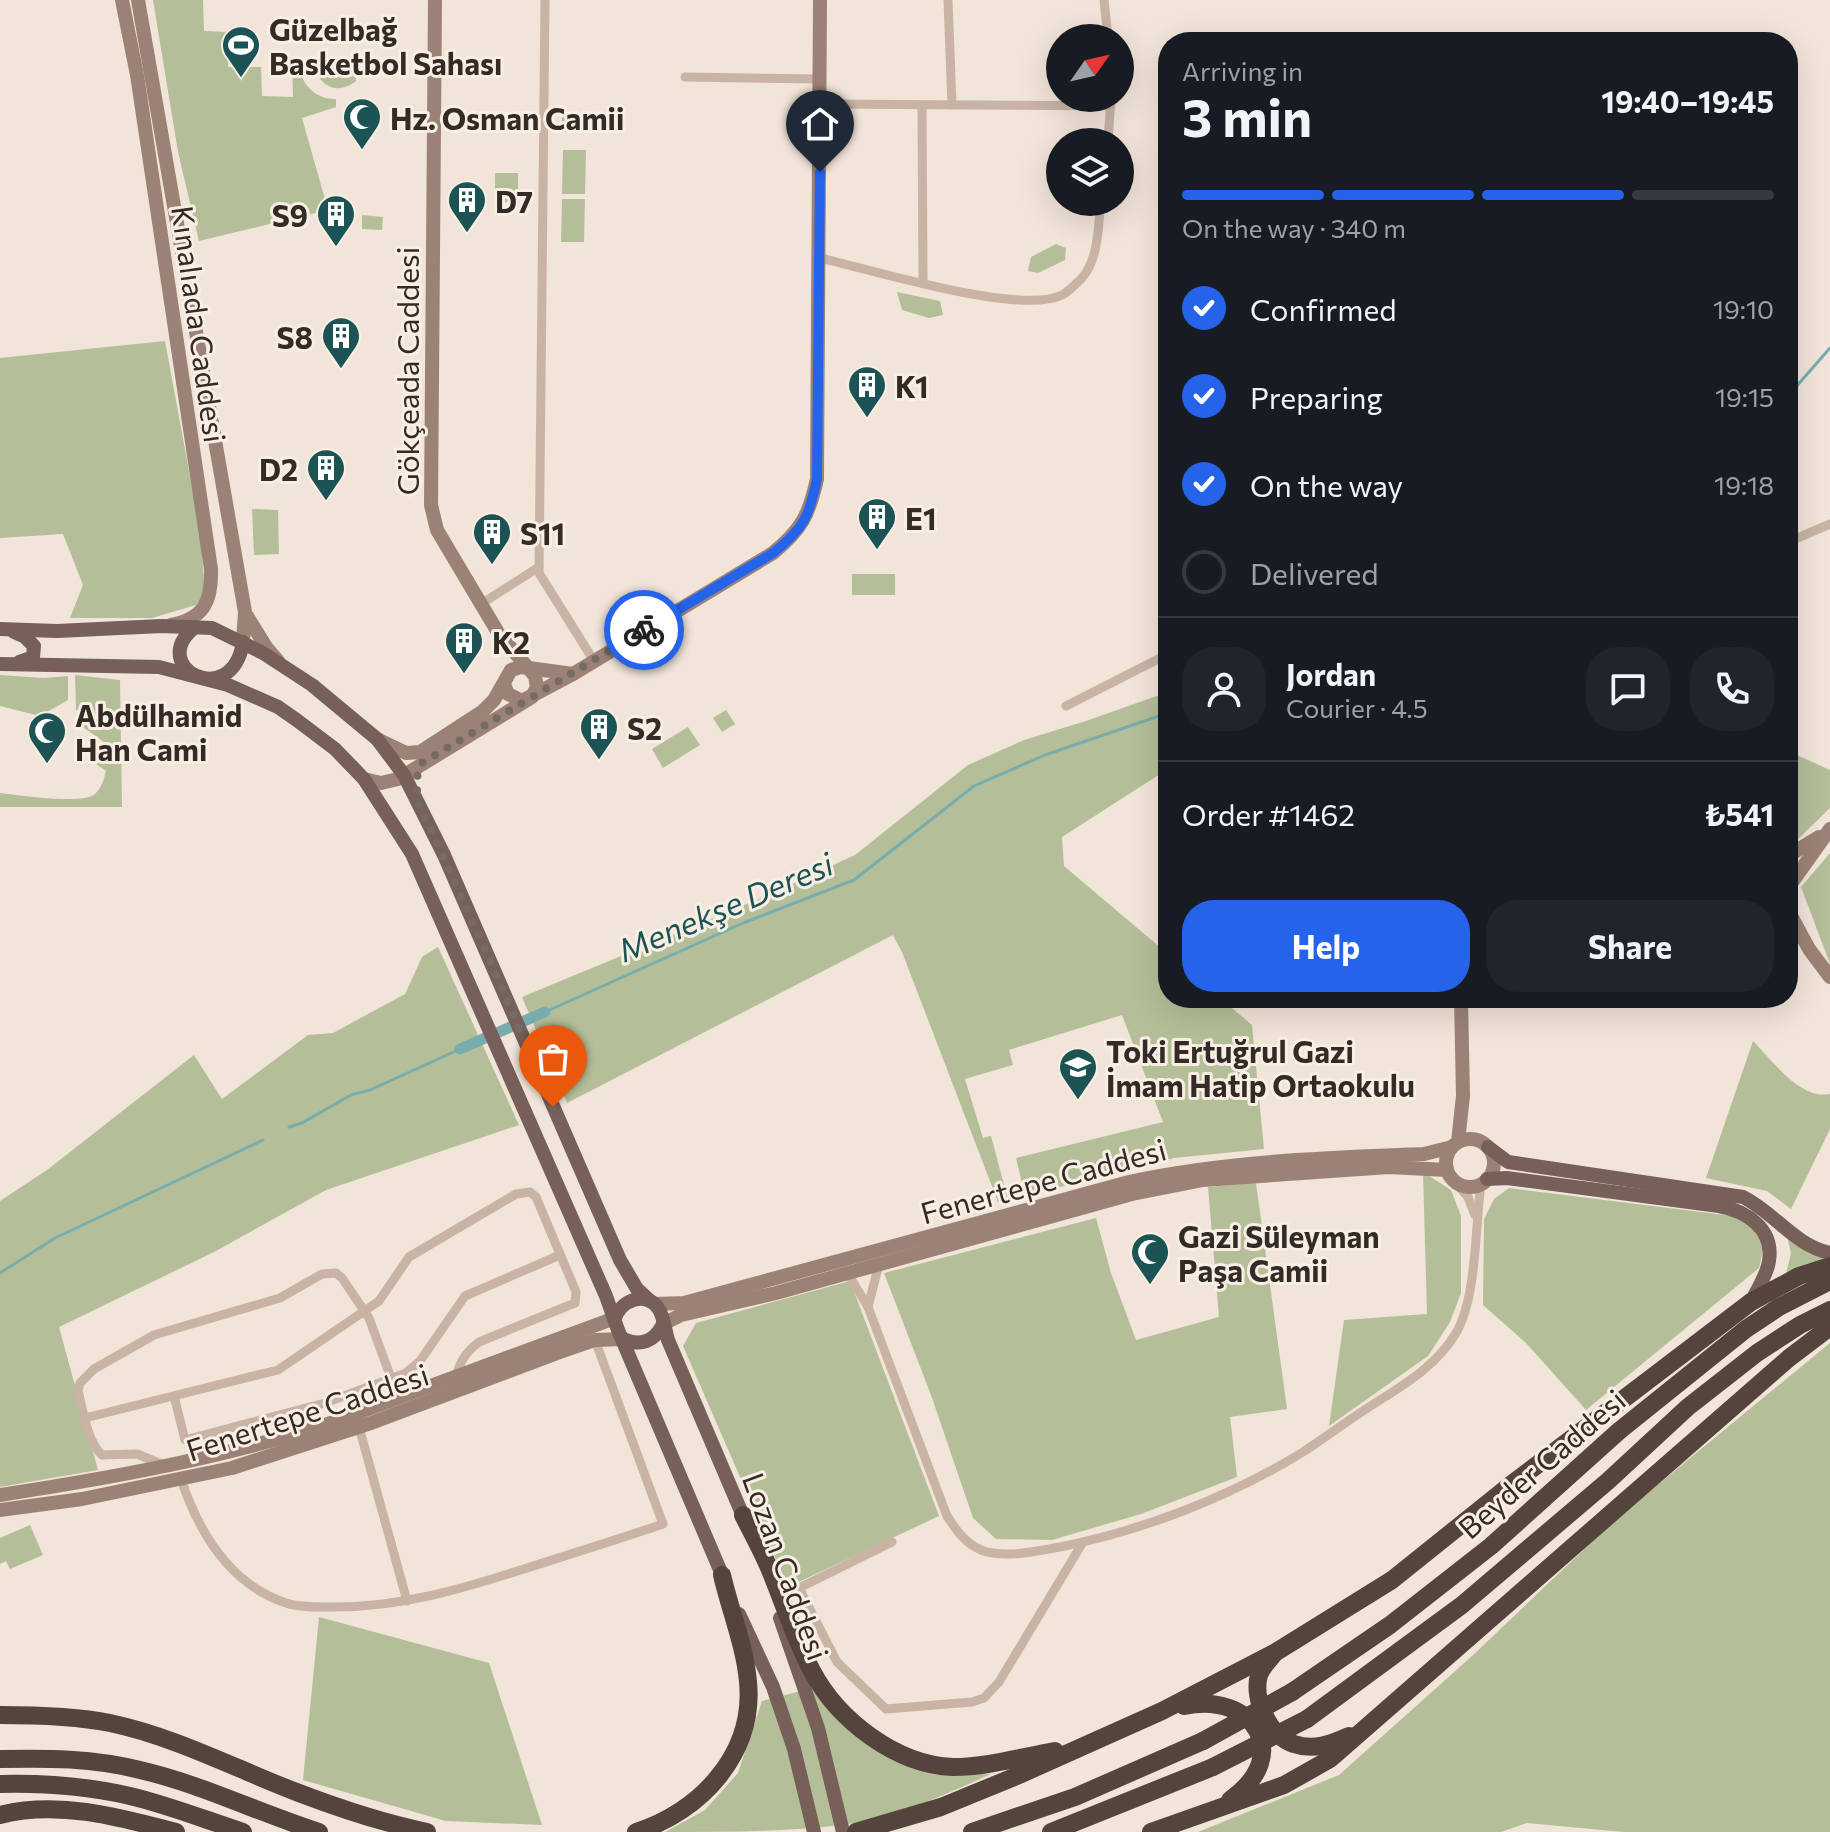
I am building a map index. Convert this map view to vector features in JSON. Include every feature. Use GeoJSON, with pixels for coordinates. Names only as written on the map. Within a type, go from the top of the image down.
{"type":"FeatureCollection","features":[{"type":"Feature","properties":{"kind":"highway"},"geometry":{"type":"LineString","coordinates":[[856,1832],[941,1807],[1162,1711],[1276,1652],[1392,1580],[1508,1487],[1751,1302],[1799,1276],[1830,1266]]}},
{"type":"Feature","properties":{"kind":"highway","name":"Beyder Caddesi"},"geometry":{"type":"LineString","coordinates":[[972,1832],[1075,1797],[1203,1741],[1292,1692],[1390,1625],[1491,1546],[1619,1431],[1746,1329],[1779,1307],[1830,1281]]}},
{"type":"Feature","properties":{"kind":"highway","name":"Beyder Caddesi"},"geometry":{"type":"LineString","coordinates":[[1051,1832],[1213,1767],[1307,1719],[1462,1605],[1711,1389],[1757,1353],[1830,1310]]}},
{"type":"Feature","properties":{"kind":"highway"},"geometry":{"type":"LineString","coordinates":[[1153,1832],[1284,1785],[1330,1759],[1586,1533],[1789,1358],[1830,1327]]}},
{"type":"Feature","properties":{"kind":"highway"},"geometry":{"type":"LineString","coordinates":[[743,1515],[769,1567],[813,1674],[836,1706],[880,1743],[915,1759],[950,1767],[984,1766],[1078,1747]]}},
{"type":"Feature","properties":{"kind":"highway"},"geometry":{"type":"LineString","coordinates":[[636,1832],[662,1824],[698,1801],[718,1779],[734,1754],[744,1729],[749,1698],[748,1680],[722,1575]]}},
{"type":"Feature","properties":{"kind":"highway"},"geometry":{"type":"LineString","coordinates":[[1276,1652],[1260,1674],[1258,1697],[1263,1712],[1283,1738],[1292,1744],[1317,1747],[1367,1728]]}},
{"type":"Feature","properties":{"kind":"highway"},"geometry":{"type":"LineString","coordinates":[[1162,1711],[1203,1703],[1223,1706],[1239,1712],[1258,1732],[1264,1747],[1256,1776],[1215,1810]]}},
{"type":"Feature","properties":{"kind":"highway"},"geometry":{"type":"LineString","coordinates":[[0,1715],[109,1723],[196,1750],[299,1793],[382,1822],[427,1832]]}},
{"type":"Feature","properties":{"kind":"highway"},"geometry":{"type":"LineString","coordinates":[[0,1759],[56,1758],[141,1770],[317,1832]]}},
{"type":"Feature","properties":{"kind":"highway"},"geometry":{"type":"LineString","coordinates":[[0,1784],[80,1787],[132,1796],[243,1832]]}},
{"type":"Feature","properties":{"kind":"highway"},"geometry":{"type":"LineString","coordinates":[[0,1815],[65,1809],[176,1832]]}},
{"type":"Feature","properties":{"kind":"main road"},"geometry":{"type":"LineString","coordinates":[[195,627],[184,635],[178,648],[178,658],[183,667],[201,677],[215,679],[226,675],[241,654],[243,642]]}},
{"type":"Feature","properties":{"kind":"main road"},"geometry":{"type":"LineString","coordinates":[[3,664],[120,664],[159,667],[201,677],[278,707],[335,749],[364,779],[408,846],[618,1330],[623,1339],[635,1343],[656,1335],[663,1324],[653,1302],[630,1279],[444,855],[404,775],[377,739],[312,685],[243,642],[212,628],[4,629]]}},
{"type":"Feature","properties":{"kind":"main road"},"geometry":{"type":"LineString","coordinates":[[3,664],[28,660],[35,651],[31,642],[4,629]]}},
{"type":"Feature","properties":{"kind":"main road"},"geometry":{"type":"LineString","coordinates":[[1485,1145],[1508,1162],[1734,1209],[1753,1219],[1767,1239],[1769,1263],[1751,1302]]}},
{"type":"Feature","properties":{"kind":"main road"},"geometry":{"type":"LineString","coordinates":[[1484,1182],[1507,1178],[1721,1191],[1743,1197],[1763,1209],[1792,1235],[1822,1252],[1830,1253]]}},
{"type":"Feature","properties":{"kind":"main road"},"geometry":{"type":"LineString","coordinates":[[615,1318],[625,1303],[642,1299],[653,1302]]}},
{"type":"Feature","properties":{"kind":"main road","name":"Lozan Caddesi"},"geometry":{"type":"LineString","coordinates":[[663,1324],[743,1515],[803,1684],[831,1775],[843,1832]]}},
{"type":"Feature","properties":{"kind":"main road","name":"Lozan Caddesi"},"geometry":{"type":"LineString","coordinates":[[623,1339],[722,1575],[773,1687],[794,1749],[814,1832]]}},
{"type":"Feature","properties":{"kind":"street","name":"Kınalıada Caddesi"},"geometry":{"type":"LineString","coordinates":[[122,0],[137,75],[211,569],[212,589],[208,604]]}},
{"type":"Feature","properties":{"kind":"street","name":"Kınalıada Caddesi"},"geometry":{"type":"LineString","coordinates":[[138,0],[245,612],[243,642]]}},
{"type":"Feature","properties":{"kind":"street","name":"Gökçeada Caddesi"},"geometry":{"type":"LineString","coordinates":[[435,0],[431,505],[437,530],[499,634],[527,668]]}},
{"type":"Feature","properties":{"kind":"street"},"geometry":{"type":"LineString","coordinates":[[545,0],[539,573],[594,661]]}},
{"type":"Feature","properties":{"kind":"street"},"geometry":{"type":"LineString","coordinates":[[364,779],[381,783],[404,775],[773,553],[793,538],[802,525],[817,479],[820,0]]}},
{"type":"Feature","properties":{"kind":"street"},"geometry":{"type":"LineString","coordinates":[[948,0],[952,105]]}},
{"type":"Feature","properties":{"kind":"street"},"geometry":{"type":"LineString","coordinates":[[1104,0],[1107,24]]}},
{"type":"Feature","properties":{"kind":"street"},"geometry":{"type":"LineString","coordinates":[[685,77],[820,79]]}},
{"type":"Feature","properties":{"kind":"street"},"geometry":{"type":"LineString","coordinates":[[820,104],[1046,103]]}},
{"type":"Feature","properties":{"kind":"street"},"geometry":{"type":"LineString","coordinates":[[922,105],[923,282]]}},
{"type":"Feature","properties":{"kind":"street"},"geometry":{"type":"LineString","coordinates":[[820,258],[999,300],[1037,301],[1062,295],[1083,277],[1094,255],[1099,216]]}},
{"type":"Feature","properties":{"kind":"street"},"geometry":{"type":"LineString","coordinates":[[1798,538],[1830,524]]}},
{"type":"Feature","properties":{"kind":"street"},"geometry":{"type":"LineString","coordinates":[[481,604],[539,567]]}},
{"type":"Feature","properties":{"kind":"street"},"geometry":{"type":"LineString","coordinates":[[162,626],[183,623],[208,604]]}},
{"type":"Feature","properties":{"kind":"street"},"geometry":{"type":"LineString","coordinates":[[195,627],[208,604]]}},
{"type":"Feature","properties":{"kind":"street"},"geometry":{"type":"LineString","coordinates":[[245,612],[266,647],[284,667]]}},
{"type":"Feature","properties":{"kind":"street"},"geometry":{"type":"LineString","coordinates":[[1066,706],[1158,659]]}},
{"type":"Feature","properties":{"kind":"street"},"geometry":{"type":"LineString","coordinates":[[377,739],[406,753],[420,752],[483,711],[494,700],[511,670],[527,668],[573,674]]}},
{"type":"Feature","properties":{"kind":"street"},"geometry":{"type":"LineString","coordinates":[[527,668],[535,676],[537,687],[527,700]]}},
{"type":"Feature","properties":{"kind":"street"},"geometry":{"type":"LineString","coordinates":[[504,684],[512,698],[527,700]]}},
{"type":"Feature","properties":{"kind":"street"},"geometry":{"type":"LineString","coordinates":[[417,800],[417,777],[422,763]]}},
{"type":"Feature","properties":{"kind":"street"},"geometry":{"type":"LineString","coordinates":[[1798,850],[1828,831]]}},
{"type":"Feature","properties":{"kind":"street"},"geometry":{"type":"LineString","coordinates":[[1798,874],[1828,831]]}},
{"type":"Feature","properties":{"kind":"street"},"geometry":{"type":"LineString","coordinates":[[1798,927],[1830,977]]}},
{"type":"Feature","properties":{"kind":"street"},"geometry":{"type":"LineString","coordinates":[[1461,1008],[1463,1096],[1455,1144],[1447,1153],[1451,1176],[1468,1197],[1476,1218]]}},
{"type":"Feature","properties":{"kind":"street"},"geometry":{"type":"LineString","coordinates":[[847,1272],[868,1307],[947,1516],[958,1533],[984,1551],[1009,1553],[1083,1542],[1188,1510],[1244,1484],[1301,1453],[1416,1377],[1440,1355],[1456,1333],[1467,1306],[1476,1218],[1484,1182],[1491,1174],[1494,1160],[1467,1113],[1463,1096]]}},
{"type":"Feature","properties":{"kind":"street"},"geometry":{"type":"LineString","coordinates":[[1455,1144],[1474,1139],[1485,1145]]}},
{"type":"Feature","properties":{"kind":"street","name":"Fenertepe Caddesi"},"geometry":{"type":"LineString","coordinates":[[653,1302],[684,1303],[1187,1169],[1424,1154],[1455,1144]]}},
{"type":"Feature","properties":{"kind":"street","name":"Fenertepe Caddesi"},"geometry":{"type":"LineString","coordinates":[[663,1324],[681,1315],[1132,1194],[1203,1180],[1389,1167],[1451,1176]]}},
{"type":"Feature","properties":{"kind":"street"},"geometry":{"type":"LineString","coordinates":[[1451,1176],[1469,1187],[1484,1182]]}},
{"type":"Feature","properties":{"kind":"street"},"geometry":{"type":"LineString","coordinates":[[85,1418],[278,1370],[379,1301],[409,1257],[516,1194],[530,1192],[536,1197],[576,1292],[575,1303],[479,1342],[467,1351],[456,1377]]}},
{"type":"Feature","properties":{"kind":"street"},"geometry":{"type":"LineString","coordinates":[[174,1396],[185,1440],[325,1403],[406,1373],[420,1361],[465,1296],[560,1255]]}},
{"type":"Feature","properties":{"kind":"street"},"geometry":{"type":"LineString","coordinates":[[868,1307],[879,1263]]}},
{"type":"Feature","properties":{"kind":"street"},"geometry":{"type":"LineString","coordinates":[[167,1466],[137,1454],[102,1455],[96,1450],[78,1391],[85,1376],[154,1335],[280,1298],[329,1272],[336,1273],[365,1312],[391,1378]]}},
{"type":"Feature","properties":{"kind":"street","name":"Fenertepe Caddesi"},"geometry":{"type":"LineString","coordinates":[[0,1510],[307,1430],[615,1318]]}},
{"type":"Feature","properties":{"kind":"street","name":"Fenertepe Caddesi"},"geometry":{"type":"LineString","coordinates":[[0,1495],[82,1491],[181,1479],[232,1468],[359,1427],[595,1340],[623,1339]]}},
{"type":"Feature","properties":{"kind":"street"},"geometry":{"type":"LineString","coordinates":[[181,1479],[192,1512],[220,1558],[242,1579],[269,1596],[289,1604],[311,1607],[362,1607],[445,1594],[663,1524],[595,1340]]}},
{"type":"Feature","properties":{"kind":"street"},"geometry":{"type":"LineString","coordinates":[[359,1427],[407,1601]]}},
{"type":"Feature","properties":{"kind":"street"},"geometry":{"type":"LineString","coordinates":[[892,1542],[799,1588],[837,1662],[886,1709],[972,1702],[984,1698],[999,1682],[1083,1542]]}},
{"type":"Feature","properties":{"kind":"green space"},"geometry":{"type":"Polygon","coordinates":[[[153,0],[203,0],[204,31],[228,32],[228,67],[261,67],[262,96],[293,97],[292,63],[298,62],[302,77],[310,89],[321,97],[336,99],[336,107],[302,118],[328,210],[199,241],[178,152],[153,0]]]}},
{"type":"Feature","properties":{"kind":"green space"},"geometry":{"type":"Polygon","coordinates":[[[314,64],[355,64],[356,81],[342,88],[329,86],[320,78],[314,64]]]}},
{"type":"Feature","properties":{"kind":"green space"},"geometry":{"type":"Polygon","coordinates":[[[562,116],[580,116],[580,132],[562,132],[562,116]]]}},
{"type":"Feature","properties":{"kind":"green space"},"geometry":{"type":"Polygon","coordinates":[[[563,150],[586,150],[585,194],[562,194],[563,150]]]}},
{"type":"Feature","properties":{"kind":"green space"},"geometry":{"type":"Polygon","coordinates":[[[495,173],[518,173],[518,202],[495,202],[495,173]]]}},
{"type":"Feature","properties":{"kind":"green space"},"geometry":{"type":"Polygon","coordinates":[[[562,199],[585,199],[584,242],[561,242],[562,199]]]}},
{"type":"Feature","properties":{"kind":"green space"},"geometry":{"type":"Polygon","coordinates":[[[362,215],[383,217],[382,230],[362,229],[362,215]]]}},
{"type":"Feature","properties":{"kind":"green space"},"geometry":{"type":"Polygon","coordinates":[[[1056,244],[1066,248],[1065,260],[1038,273],[1028,271],[1031,257],[1056,244]]]}},
{"type":"Feature","properties":{"kind":"green space"},"geometry":{"type":"Polygon","coordinates":[[[897,292],[940,301],[943,315],[929,318],[902,310],[897,292]]]}},
{"type":"Feature","properties":{"kind":"green space"},"geometry":{"type":"Polygon","coordinates":[[[165,341],[200,531],[205,592],[196,605],[152,618],[70,618],[83,585],[63,534],[0,538],[0,358],[165,341]]]}},
{"type":"Feature","properties":{"kind":"green space"},"geometry":{"type":"Polygon","coordinates":[[[252,509],[278,510],[279,554],[254,555],[252,509]]]}},
{"type":"Feature","properties":{"kind":"green space"},"geometry":{"type":"Polygon","coordinates":[[[852,574],[895,574],[895,595],[852,595],[852,574]]]}},
{"type":"Feature","properties":{"kind":"green space"},"geometry":{"type":"Polygon","coordinates":[[[0,675],[68,676],[68,700],[40,716],[0,706],[0,675]]]}},
{"type":"Feature","properties":{"kind":"green space"},"geometry":{"type":"Polygon","coordinates":[[[75,675],[120,680],[122,807],[0,807],[0,793],[77,799],[95,794],[99,789],[106,771],[95,763],[104,742],[80,725],[88,715],[76,710],[75,675]]]}},
{"type":"Feature","properties":{"kind":"green space"},"geometry":{"type":"Polygon","coordinates":[[[1158,696],[1158,775],[1062,837],[1064,866],[1158,946],[1158,1008],[1232,1008],[1252,1025],[1264,1149],[1174,1158],[1025,1196],[1016,1158],[1163,1122],[1122,1015],[1009,1050],[1013,1065],[965,1079],[983,1138],[991,1136],[1008,1200],[998,1202],[893,935],[567,1103],[522,997],[768,895],[855,855],[968,765],[1024,740],[1158,696]]]}},
{"type":"Feature","properties":{"kind":"green space"},"geometry":{"type":"Polygon","coordinates":[[[726,710],[735,724],[722,732],[713,718],[726,710]]]}},
{"type":"Feature","properties":{"kind":"green space"},"geometry":{"type":"Polygon","coordinates":[[[688,727],[700,745],[663,768],[652,749],[688,727]]]}},
{"type":"Feature","properties":{"kind":"green space"},"geometry":{"type":"Polygon","coordinates":[[[1798,756],[1830,770],[1830,808],[1798,839],[1798,756]]]}},
{"type":"Feature","properties":{"kind":"green space"},"geometry":{"type":"Polygon","coordinates":[[[1830,853],[1830,964],[1801,887],[1830,853]]]}},
{"type":"Feature","properties":{"kind":"green space"},"geometry":{"type":"Polygon","coordinates":[[[438,947],[519,1125],[326,1190],[214,1252],[59,1327],[98,1470],[0,1487],[0,1201],[47,1170],[194,1055],[222,1099],[308,1035],[333,1033],[405,994],[422,957],[438,947]]]}},
{"type":"Feature","properties":{"kind":"green space"},"geometry":{"type":"Polygon","coordinates":[[[1753,1041],[1797,1085],[1819,1094],[1830,1094],[1830,1129],[1791,1209],[1767,1191],[1706,1178],[1753,1041]]]}},
{"type":"Feature","properties":{"kind":"green space"},"geometry":{"type":"Polygon","coordinates":[[[1423,1172],[1451,1190],[1461,1216],[1461,1293],[1450,1322],[1428,1356],[1329,1426],[1344,1320],[1427,1314],[1423,1172]]]}},
{"type":"Feature","properties":{"kind":"green space"},"geometry":{"type":"Polygon","coordinates":[[[1256,1183],[1287,1409],[1230,1417],[1237,1477],[1141,1514],[1052,1540],[996,1539],[973,1518],[931,1395],[884,1273],[1096,1218],[1111,1273],[1136,1340],[1219,1317],[1208,1187],[1256,1183]]]}},
{"type":"Feature","properties":{"kind":"green space"},"geometry":{"type":"Polygon","coordinates":[[[1509,1188],[1733,1216],[1750,1224],[1759,1235],[1762,1249],[1759,1268],[1586,1410],[1527,1344],[1483,1305],[1484,1219],[1494,1199],[1509,1188]]]}},
{"type":"Feature","properties":{"kind":"green space"},"geometry":{"type":"Polygon","coordinates":[[[1787,1236],[1825,1260],[1786,1274],[1791,1253],[1787,1236]]]}},
{"type":"Feature","properties":{"kind":"green space"},"geometry":{"type":"Polygon","coordinates":[[[850,1281],[939,1516],[788,1587],[683,1346],[696,1323],[850,1281]]]}},
{"type":"Feature","properties":{"kind":"green space"},"geometry":{"type":"Polygon","coordinates":[[[1830,1343],[1830,1832],[1624,1832],[1527,1823],[1501,1832],[1198,1832],[1339,1775],[1472,1656],[1616,1519],[1830,1343]]]}},
{"type":"Feature","properties":{"kind":"green space"},"geometry":{"type":"Polygon","coordinates":[[[30,1525],[43,1555],[10,1569],[6,1561],[0,1564],[0,1538],[30,1525]]]}},
{"type":"Feature","properties":{"kind":"green space"},"geometry":{"type":"Polygon","coordinates":[[[319,1617],[489,1663],[542,1825],[446,1821],[303,1780],[319,1617]]]}},
{"type":"Feature","properties":{"kind":"green space"},"geometry":{"type":"Polygon","coordinates":[[[816,1687],[854,1731],[890,1757],[933,1770],[991,1774],[916,1806],[869,1821],[793,1829],[665,1832],[705,1810],[738,1773],[762,1701],[816,1687]]]}},
{"type":"Feature","properties":{"kind":"waterway","name":"Menekşe Deresi"},"geometry":{"type":"LineString","coordinates":[[1798,385],[1830,348]]}},
{"type":"Feature","properties":{"kind":"waterway","name":"Menekşe Deresi"},"geometry":{"type":"LineString","coordinates":[[545,1012],[743,923],[854,880],[974,786],[1045,755],[1158,716]]}},
{"type":"Feature","properties":{"kind":"waterway","name":"Menekşe Deresi"},"geometry":{"type":"LineString","coordinates":[[460,1049],[545,1012]]}},
{"type":"Feature","properties":{"kind":"waterway","name":"Menekşe Deresi"},"geometry":{"type":"LineString","coordinates":[[289,1127],[302,1123],[351,1095],[370,1090],[460,1049]]}},
{"type":"Feature","properties":{"kind":"waterway","name":"Menekşe Deresi"},"geometry":{"type":"LineString","coordinates":[[0,1273],[55,1238],[263,1140]]}},
{"type":"Feature","properties":{"kind":"way so far"},"geometry":{"type":"LineString","coordinates":[[553,1107],[444,855],[417,800],[417,777],[422,763],[644,630]]}},
{"type":"Feature","properties":{"kind":"place","name":"Güzelbağ Basketbol Sahası"},"geometry":{"type":"Point","coordinates":[241,79]}},
{"type":"Feature","properties":{"kind":"place","name":"Hz. Osman Camii"},"geometry":{"type":"Point","coordinates":[362,151]}},
{"type":"Feature","properties":{"kind":"place","name":"D7"},"geometry":{"type":"Point","coordinates":[467,234]}},
{"type":"Feature","properties":{"kind":"place","name":"S9"},"geometry":{"type":"Point","coordinates":[336,248]}},
{"type":"Feature","properties":{"kind":"place","name":"S8"},"geometry":{"type":"Point","coordinates":[341,370]}},
{"type":"Feature","properties":{"kind":"place","name":"K1"},"geometry":{"type":"Point","coordinates":[867,419]}},
{"type":"Feature","properties":{"kind":"place","name":"D2"},"geometry":{"type":"Point","coordinates":[326,502]}},
{"type":"Feature","properties":{"kind":"place","name":"E1"},"geometry":{"type":"Point","coordinates":[877,551]}},
{"type":"Feature","properties":{"kind":"place","name":"S11"},"geometry":{"type":"Point","coordinates":[492,566]}},
{"type":"Feature","properties":{"kind":"place","name":"K2"},"geometry":{"type":"Point","coordinates":[464,675]}},
{"type":"Feature","properties":{"kind":"place","name":"S2"},"geometry":{"type":"Point","coordinates":[599,761]}},
{"type":"Feature","properties":{"kind":"place","name":"Abdülhamid Han Cami"},"geometry":{"type":"Point","coordinates":[47,765]}},
{"type":"Feature","properties":{"kind":"place","name":"Toki Ertuğrul Gazi İmam Hatip Ortaokulu"},"geometry":{"type":"Point","coordinates":[1078,1101]}},
{"type":"Feature","properties":{"kind":"place","name":"Gazi Süleyman Paşa Camii"},"geometry":{"type":"Point","coordinates":[1150,1286]}},
{"type":"Feature","properties":{"kind":"route"},"geometry":{"type":"LineString","coordinates":[[644,630],[773,553],[793,538],[809,511],[817,479],[820,172]]}}]}
